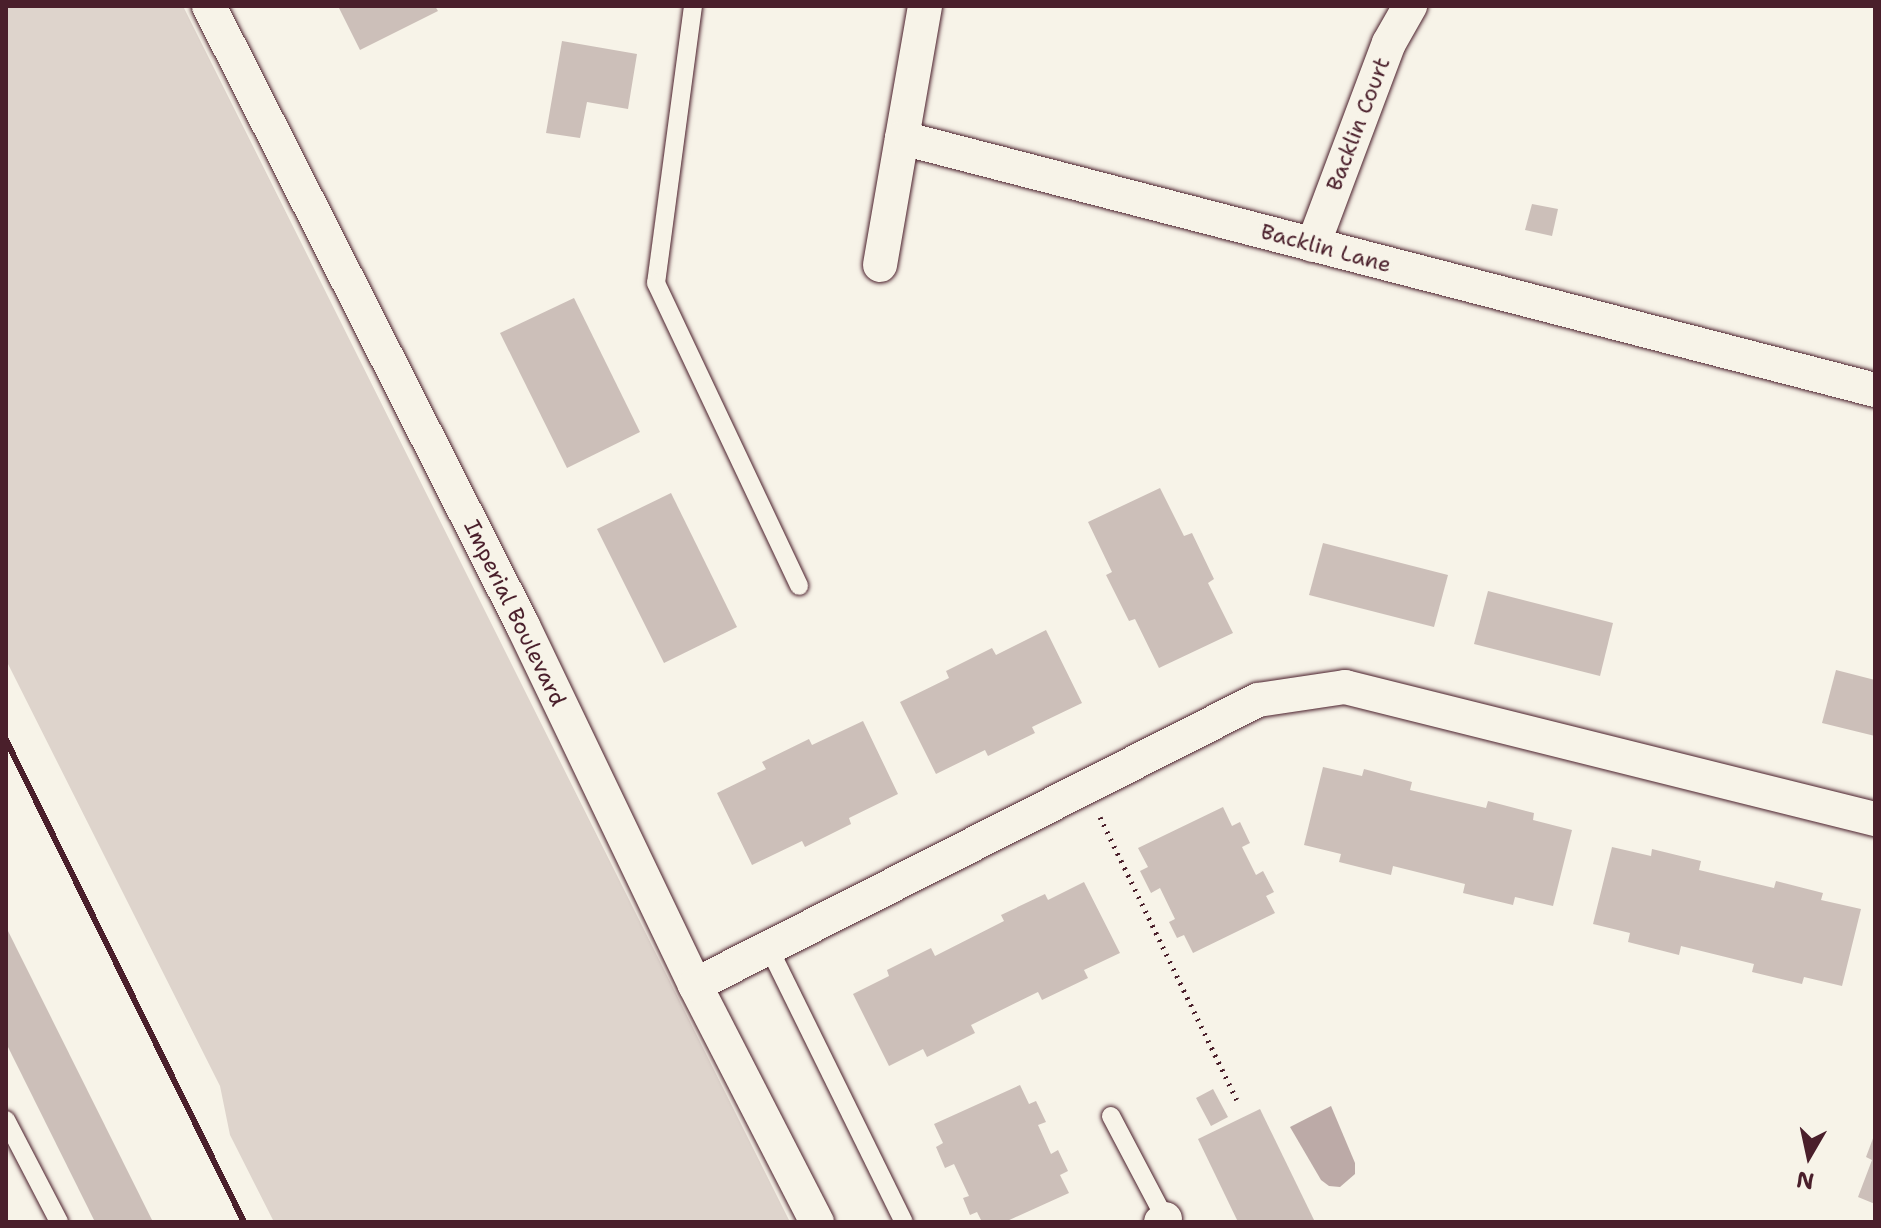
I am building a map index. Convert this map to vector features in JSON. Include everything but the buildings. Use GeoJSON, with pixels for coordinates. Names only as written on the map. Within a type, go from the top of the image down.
{"type":"FeatureCollection","features":[{"type":"Feature","properties":{"kind":"street","name":"Imperial Boulevard"},"geometry":{"type":"LineString","coordinates":[[209,6],[523,626],[695,985],[817,1222]]}},
{"type":"Feature","properties":{"kind":"street"},"geometry":{"type":"LineString","coordinates":[[880,265],[925,6]]}},
{"type":"Feature","properties":{"kind":"street","name":"Backlin Court"},"geometry":{"type":"LineString","coordinates":[[1313,245],[1389,43],[1410,6]]}},
{"type":"Feature","properties":{"kind":"street","name":"Backlin Lane"},"geometry":{"type":"LineString","coordinates":[[902,138],[1875,390]]}},
{"type":"Feature","properties":{"kind":"street"},"geometry":{"type":"LineString","coordinates":[[695,985],[1258,700],[1345,687],[1875,819]]}},
{"type":"Feature","properties":{"kind":"lane"},"geometry":{"type":"LineString","coordinates":[[693,6],[656,283],[799,586]]}},
{"type":"Feature","properties":{"kind":"lane"},"geometry":{"type":"LineString","coordinates":[[769,948],[904,1222]]}},
{"type":"Feature","properties":{"kind":"lane"},"geometry":{"type":"LineString","coordinates":[[1111,1116],[1164,1221]]}},
{"type":"Feature","properties":{"kind":"lane"},"geometry":{"type":"LineString","coordinates":[[6,1120],[59,1222]]}},
{"type":"Feature","properties":{"kind":"path"},"geometry":{"type":"LineString","coordinates":[[1086,787],[1237,1100]]}},
{"type":"Feature","properties":{"kind":"shaded area"},"geometry":{"type":"Polygon","coordinates":[[[6,6],[183,6],[790,1222],[274,1222],[230,1135],[220,1086],[6,660],[6,6]]]}},
{"type":"Feature","properties":{"kind":"shaded area"},"geometry":{"type":"Polygon","coordinates":[[[1331,1106],[1355,1163],[1355,1174],[1340,1187],[1329,1186],[1321,1180],[1290,1127],[1331,1106]]]}},
{"type":"Feature","properties":{"kind":"railway"},"geometry":{"type":"LineString","coordinates":[[6,740],[244,1222]]}}]}
